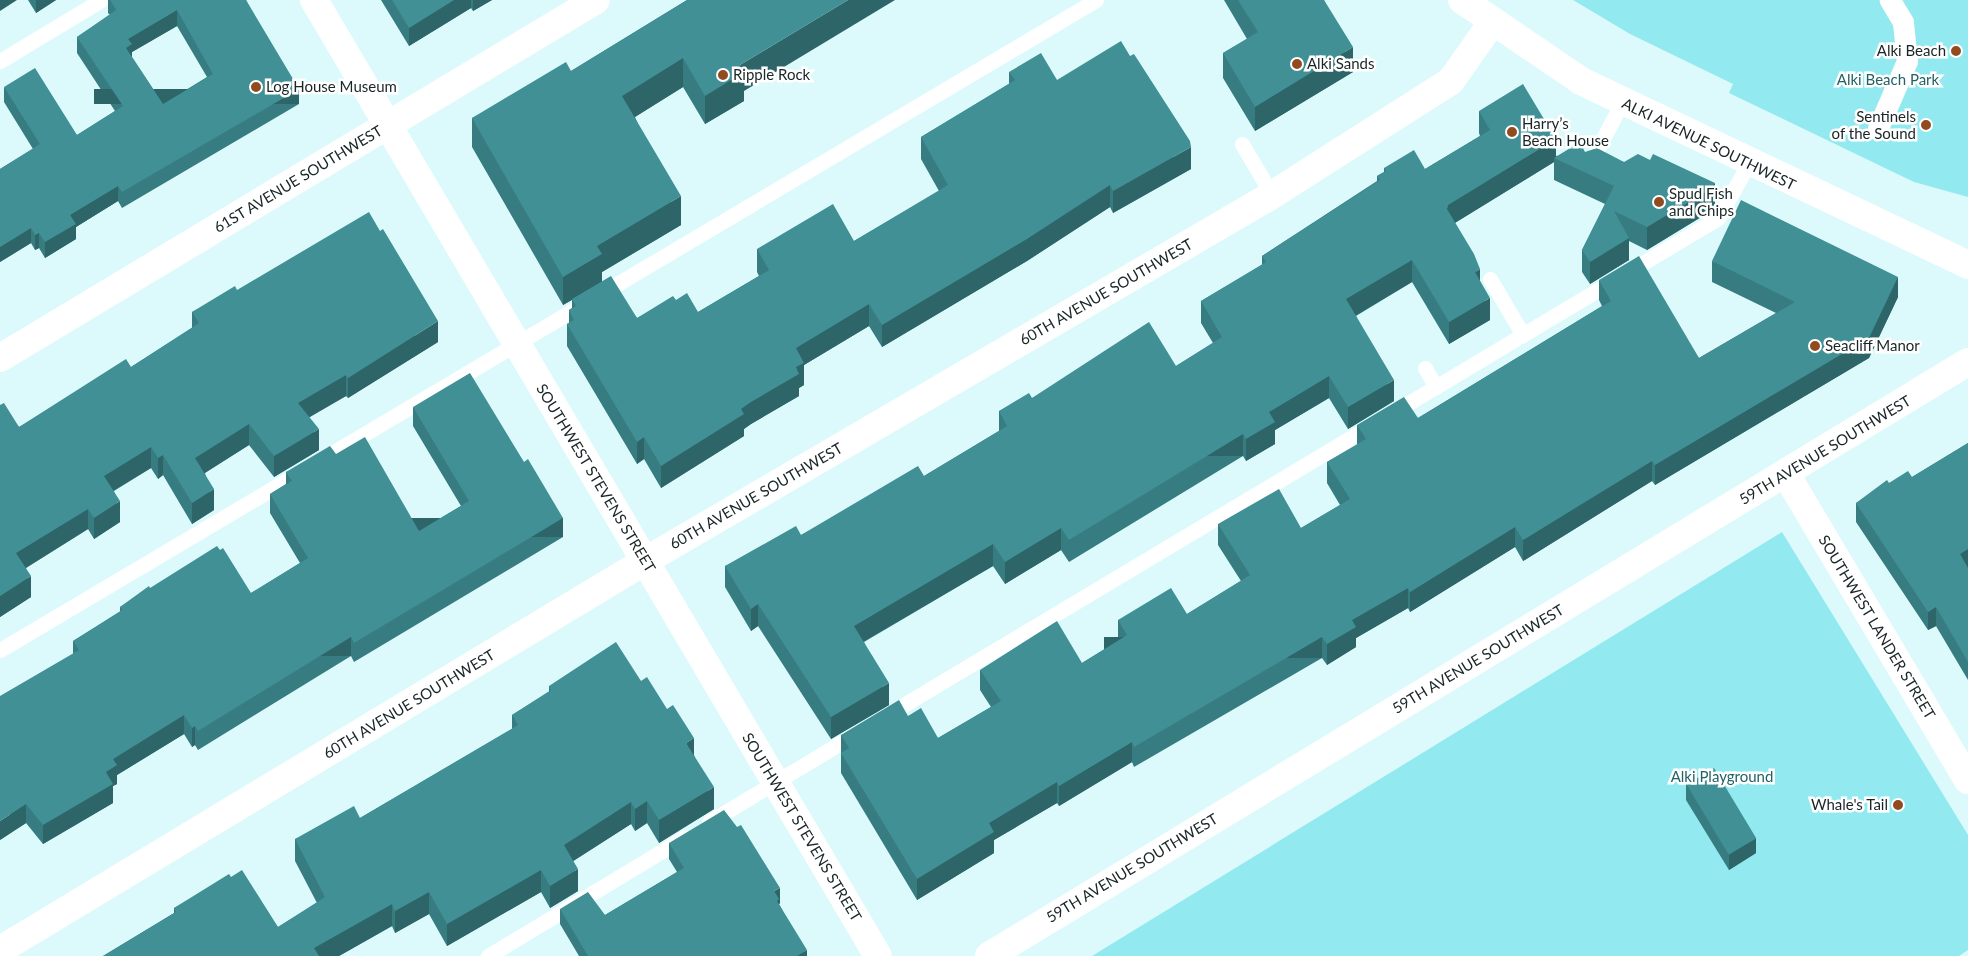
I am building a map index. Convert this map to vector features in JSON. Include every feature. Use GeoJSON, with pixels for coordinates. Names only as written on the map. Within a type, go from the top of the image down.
{"type":"FeatureCollection","features":[{"type":"Feature","properties":{"kind":"street","name":"SOUTHWEST STEVENS STREET"},"geometry":{"type":"LineString","coordinates":[[314,0],[878,956]]}},
{"type":"Feature","properties":{"kind":"street","name":"61ST AVENUE SOUTHWEST"},"geometry":{"type":"LineString","coordinates":[[0,358],[596,0]]}},
{"type":"Feature","properties":{"kind":"street","name":"ALKI AVENUE SOUTHWEST"},"geometry":{"type":"LineString","coordinates":[[1462,0],[1581,81],[1749,163],[1968,265]]}},
{"type":"Feature","properties":{"kind":"street"},"geometry":{"type":"LineString","coordinates":[[1878,128],[1906,61],[1903,22],[1890,0]]}},
{"type":"Feature","properties":{"kind":"street","name":"60TH AVENUE SOUTHWEST"},"geometry":{"type":"LineString","coordinates":[[0,950],[645,561],[1272,195],[1451,81],[1493,21]]}},
{"type":"Feature","properties":{"kind":"street","name":"59TH AVENUE SOUTHWEST"},"geometry":{"type":"LineString","coordinates":[[988,956],[1968,362]]}},
{"type":"Feature","properties":{"kind":"street","name":"SOUTHWEST LANDER STREET"},"geometry":{"type":"LineString","coordinates":[[1786,474],[1968,780]]}},
{"type":"Feature","properties":{"kind":"lane"},"geometry":{"type":"LineString","coordinates":[[0,60],[101,0]]}},
{"type":"Feature","properties":{"kind":"lane"},"geometry":{"type":"LineString","coordinates":[[0,650],[1096,0]]}},
{"type":"Feature","properties":{"kind":"lane"},"geometry":{"type":"LineString","coordinates":[[1589,166],[1622,102]]}},
{"type":"Feature","properties":{"kind":"lane"},"geometry":{"type":"LineString","coordinates":[[1242,144],[1272,195]]}},
{"type":"Feature","properties":{"kind":"lane"},"geometry":{"type":"LineString","coordinates":[[488,956],[775,782],[1718,218],[1749,163]]}},
{"type":"Feature","properties":{"kind":"lane"},"geometry":{"type":"LineString","coordinates":[[1490,279],[1523,335]]}},
{"type":"Feature","properties":{"kind":"lane"},"geometry":{"type":"LineString","coordinates":[[1425,368],[1436,387]]}},
{"type":"Feature","properties":{"kind":"green space","name":"Alki Beach Park"},"geometry":{"type":"Polygon","coordinates":[[[1573,0],[1968,0],[1968,197],[1914,182],[1729,93],[1733,84],[1630,34],[1573,0]]]}},
{"type":"Feature","properties":{"kind":"green space","name":"Alki Playground"},"geometry":{"type":"Polygon","coordinates":[[[1782,532],[1968,835],[1968,950],[1959,956],[1092,956],[1782,532]]]}},
{"type":"Feature","properties":{"kind":"building"},"geometry":{"type":"Polygon","coordinates":[[[110,0],[246,0],[299,89],[122,192],[118,186],[70,215],[76,224],[45,242],[39,233],[35,235],[31,228],[0,247],[0,169],[40,144],[4,87],[35,68],[77,135],[123,106],[77,37],[116,10],[110,0]],[[177,10],[128,39],[132,44],[126,48],[163,104],[213,74],[177,10]]]}},
{"type":"Feature","properties":{"kind":"building"},"geometry":{"type":"Polygon","coordinates":[[[392,0],[454,0],[409,28],[392,0]]]}},
{"type":"Feature","properties":{"kind":"building"},"geometry":{"type":"Polygon","coordinates":[[[687,0],[848,0],[740,65],[744,72],[705,96],[683,58],[622,96],[681,196],[597,246],[602,254],[563,277],[472,118],[566,62],[571,71],[687,0]]]}},
{"type":"Feature","properties":{"kind":"building","name":"Alki Sands"},"geometry":{"type":"Polygon","coordinates":[[[1238,0],[1324,0],[1353,47],[1255,107],[1223,53],[1258,32],[1238,0]]]}},
{"type":"Feature","properties":{"kind":"building"},"geometry":{"type":"Polygon","coordinates":[[[1121,41],[1130,56],[1134,54],[1190,141],[1191,147],[1113,191],[1110,185],[1027,239],[882,325],[869,304],[796,348],[804,363],[796,367],[799,374],[751,402],[741,409],[744,414],[661,466],[644,437],[637,442],[567,324],[574,320],[569,310],[576,306],[572,299],[611,276],[637,318],[673,296],[676,300],[687,293],[698,312],[769,270],[757,249],[833,204],[854,241],[948,185],[921,137],[1015,80],[1009,72],[1041,53],[1057,80],[1121,41]]]}},
{"type":"Feature","properties":{"kind":"building"},"geometry":{"type":"Polygon","coordinates":[[[1523,84],[1556,139],[1448,205],[1447,209],[1474,254],[1480,269],[1475,272],[1490,298],[1449,322],[1412,260],[1346,299],[1394,380],[1348,407],[1329,376],[1269,412],[1275,422],[1246,439],[1243,434],[1069,540],[1061,528],[1005,562],[993,544],[854,626],[889,683],[831,717],[758,604],[751,609],[725,566],[796,526],[801,535],[918,466],[924,476],[1007,426],[999,411],[1029,393],[1032,398],[1149,322],[1176,366],[1222,337],[1201,301],[1266,262],[1262,256],[1380,180],[1377,176],[1386,171],[1384,168],[1414,150],[1425,169],[1490,130],[1479,111],[1523,84]]]}},
{"type":"Feature","properties":{"kind":"building"},"geometry":{"type":"Polygon","coordinates":[[[1580,142],[1585,152],[1597,148],[1624,162],[1638,154],[1650,160],[1653,154],[1715,183],[1711,189],[1647,227],[1614,211],[1629,238],[1590,262],[1582,250],[1614,186],[1554,158],[1580,142]]]}},
{"type":"Feature","properties":{"kind":"building"},"geometry":{"type":"Polygon","coordinates":[[[1741,200],[1898,277],[1869,338],[1655,465],[1652,461],[1523,540],[1515,527],[1410,592],[1408,588],[1352,620],[1356,627],[1327,644],[1322,637],[1134,747],[1132,742],[1059,786],[1057,782],[989,823],[994,832],[917,879],[841,753],[849,748],[841,735],[899,700],[908,716],[921,708],[938,738],[1001,701],[980,670],[1057,621],[1082,663],[1127,635],[1118,620],[1171,588],[1187,614],[1250,575],[1218,524],[1279,489],[1301,528],[1350,499],[1327,462],[1366,439],[1357,425],[1404,397],[1418,418],[1611,301],[1599,280],[1639,256],[1699,358],[1795,302],[1712,261],[1741,200]]]}},
{"type":"Feature","properties":{"kind":"building"},"geometry":{"type":"Polygon","coordinates":[[[369,212],[380,231],[383,229],[438,321],[348,378],[346,375],[298,403],[319,429],[274,456],[249,424],[195,458],[214,489],[192,503],[163,455],[158,458],[151,447],[104,476],[120,501],[94,518],[88,509],[16,553],[31,576],[0,596],[0,405],[4,403],[19,427],[126,359],[131,367],[199,323],[192,312],[235,286],[237,290],[369,212]]]}},
{"type":"Feature","properties":{"kind":"building"},"geometry":{"type":"Polygon","coordinates":[[[470,373],[524,462],[528,459],[563,518],[354,643],[351,637],[198,731],[195,726],[192,728],[184,715],[113,759],[117,765],[106,772],[113,784],[43,825],[26,804],[0,821],[0,696],[79,650],[73,641],[122,610],[120,607],[149,586],[150,588],[217,546],[220,550],[223,548],[251,593],[308,558],[270,494],[292,481],[286,472],[330,446],[336,454],[365,437],[419,531],[469,501],[413,407],[470,373]]]}},
{"type":"Feature","properties":{"kind":"building"},"geometry":{"type":"Polygon","coordinates":[[[1968,443],[1968,549],[1960,554],[1968,568],[1968,662],[1936,607],[1928,612],[1856,503],[1887,480],[1889,483],[1908,471],[1912,477],[1968,443]]]}},
{"type":"Feature","properties":{"kind":"building"},"geometry":{"type":"Polygon","coordinates":[[[616,642],[641,681],[647,677],[667,709],[673,705],[694,738],[686,743],[714,787],[659,820],[647,801],[635,809],[631,802],[564,845],[578,869],[550,886],[541,870],[447,924],[429,892],[395,911],[392,904],[314,948],[319,956],[103,956],[176,912],[174,908],[229,874],[231,877],[242,870],[278,927],[325,897],[295,839],[354,806],[360,818],[518,725],[512,715],[551,690],[549,686],[616,642]]]}},
{"type":"Feature","properties":{"kind":"building"},"geometry":{"type":"Polygon","coordinates":[[[1714,768],[1756,838],[1729,855],[1687,784],[1714,768]]]}},
{"type":"Feature","properties":{"kind":"building"},"geometry":{"type":"Polygon","coordinates":[[[724,810],[737,827],[741,825],[780,888],[774,891],[779,899],[777,901],[807,950],[797,956],[588,956],[560,909],[588,892],[605,915],[684,868],[669,843],[724,810]]]}},
{"type":"Feature","properties":{"kind":"place","name":"Alki Beach"},"geometry":{"type":"Point","coordinates":[1956,51]}},
{"type":"Feature","properties":{"kind":"place","name":"Alki Sands"},"geometry":{"type":"Point","coordinates":[1297,64]}},
{"type":"Feature","properties":{"kind":"place","name":"Ripple Rock"},"geometry":{"type":"Point","coordinates":[723,75]}},
{"type":"Feature","properties":{"kind":"place","name":"Log House Museum"},"geometry":{"type":"Point","coordinates":[256,87]}},
{"type":"Feature","properties":{"kind":"place","name":"Sentinels of the Sound"},"geometry":{"type":"Point","coordinates":[1926,125]}},
{"type":"Feature","properties":{"kind":"place","name":"Harry’s Beach House"},"geometry":{"type":"Point","coordinates":[1512,132]}},
{"type":"Feature","properties":{"kind":"place","name":"Spud Fish and Chips"},"geometry":{"type":"Point","coordinates":[1659,202]}},
{"type":"Feature","properties":{"kind":"place","name":"Seacliff Manor"},"geometry":{"type":"Point","coordinates":[1815,346]}},
{"type":"Feature","properties":{"kind":"place","name":"Whale's Tail"},"geometry":{"type":"Point","coordinates":[1898,805]}}]}
